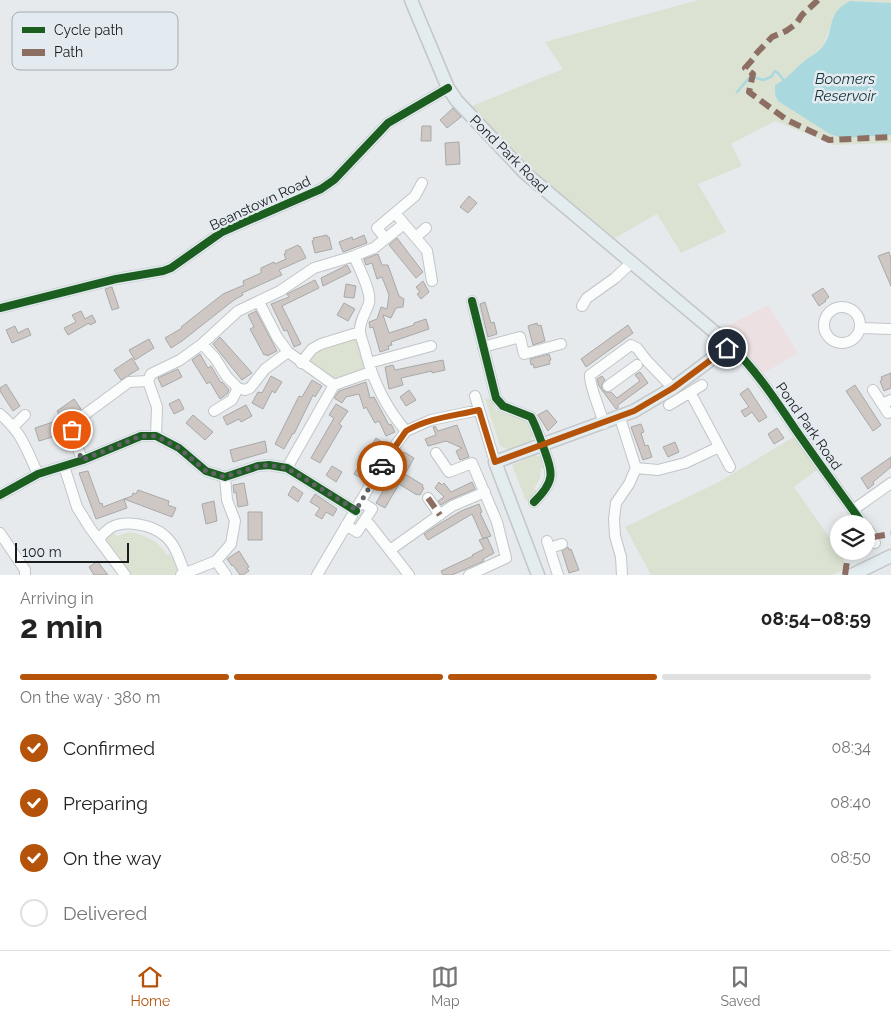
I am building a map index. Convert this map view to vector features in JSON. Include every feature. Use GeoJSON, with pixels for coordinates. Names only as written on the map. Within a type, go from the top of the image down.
{"type":"FeatureCollection","features":[{"type":"Feature","properties":{"kind":"main road","name":"Pond Park Road"},"geometry":{"type":"LineString","coordinates":[[411,0],[448,88],[476,122],[525,173],[730,345]]}},
{"type":"Feature","properties":{"kind":"main road"},"geometry":{"type":"LineString","coordinates":[[538,575],[495,462],[620,418],[654,401],[730,345]]}},
{"type":"Feature","properties":{"kind":"main road"},"geometry":{"type":"LineString","coordinates":[[852,575],[891,556]]}},
{"type":"Feature","properties":{"kind":"street","name":"Beanstown Road"},"geometry":{"type":"LineString","coordinates":[[0,308],[116,279],[171,268],[222,232],[321,189],[334,180],[388,123],[448,88]]}},
{"type":"Feature","properties":{"kind":"street"},"geometry":{"type":"LineString","coordinates":[[385,238],[377,228],[415,196],[422,183]]}},
{"type":"Feature","properties":{"kind":"street"},"geometry":{"type":"LineString","coordinates":[[395,214],[427,251],[432,280]]}},
{"type":"Feature","properties":{"kind":"street"},"geometry":{"type":"LineString","coordinates":[[156,436],[157,407],[148,381],[151,374],[180,360],[202,344],[238,311],[280,291],[314,268],[374,248],[404,224]]}},
{"type":"Feature","properties":{"kind":"street"},"geometry":{"type":"LineString","coordinates":[[416,237],[426,228]]}},
{"type":"Feature","properties":{"kind":"street"},"geometry":{"type":"LineString","coordinates":[[354,256],[370,294],[370,302],[361,320],[360,332],[370,368],[377,387],[393,416],[406,431]]}},
{"type":"Feature","properties":{"kind":"street"},"geometry":{"type":"LineString","coordinates":[[582,306],[587,298],[615,278],[632,262]]}},
{"type":"Feature","properties":{"kind":"street"},"geometry":{"type":"LineString","coordinates":[[472,301],[496,398],[503,406],[531,416],[551,467],[550,479],[545,491],[534,502]]}},
{"type":"Feature","properties":{"kind":"street"},"geometry":{"type":"LineString","coordinates":[[260,302],[277,337],[288,352],[334,385]]}},
{"type":"Feature","properties":{"kind":"street"},"geometry":{"type":"LineString","coordinates":[[860,328],[891,329]]}},
{"type":"Feature","properties":{"kind":"street"},"geometry":{"type":"LineString","coordinates":[[302,363],[312,349],[321,344],[360,332]]}},
{"type":"Feature","properties":{"kind":"street"},"geometry":{"type":"LineString","coordinates":[[483,347],[520,337],[524,354],[561,344]]}},
{"type":"Feature","properties":{"kind":"street"},"geometry":{"type":"LineString","coordinates":[[202,344],[216,358],[227,377],[238,388],[245,390],[250,388],[265,369],[288,352]]}},
{"type":"Feature","properties":{"kind":"street"},"geometry":{"type":"LineString","coordinates":[[604,424],[590,382],[590,375],[631,345],[637,348],[673,388]]}},
{"type":"Feature","properties":{"kind":"street","name":"Pond Park Road"},"geometry":{"type":"LineString","coordinates":[[730,345],[748,362],[765,384],[857,515]]}},
{"type":"Feature","properties":{"kind":"street"},"geometry":{"type":"LineString","coordinates":[[287,468],[334,385],[370,368],[431,346]]}},
{"type":"Feature","properties":{"kind":"street"},"geometry":{"type":"LineString","coordinates":[[611,360],[622,376]]}},
{"type":"Feature","properties":{"kind":"street"},"geometry":{"type":"LineString","coordinates":[[608,386],[636,365]]}},
{"type":"Feature","properties":{"kind":"street"},"geometry":{"type":"LineString","coordinates":[[82,460],[74,441],[72,430],[76,421],[129,382],[148,381]]}},
{"type":"Feature","properties":{"kind":"street"},"geometry":{"type":"LineString","coordinates":[[669,404],[702,385]]}},
{"type":"Feature","properties":{"kind":"street"},"geometry":{"type":"LineString","coordinates":[[214,411],[232,400],[238,388]]}},
{"type":"Feature","properties":{"kind":"street"},"geometry":{"type":"LineString","coordinates":[[873,390],[887,406]]}},
{"type":"Feature","properties":{"kind":"street"},"geometry":{"type":"LineString","coordinates":[[690,392],[730,467]]}},
{"type":"Feature","properties":{"kind":"street"},"geometry":{"type":"LineString","coordinates":[[475,396],[495,462]]}},
{"type":"Feature","properties":{"kind":"street"},"geometry":{"type":"LineString","coordinates":[[317,575],[388,455],[406,431],[431,420],[479,410]]}},
{"type":"Feature","properties":{"kind":"street"},"geometry":{"type":"LineString","coordinates":[[0,414],[14,426],[21,436],[38,474]]}},
{"type":"Feature","properties":{"kind":"street"},"geometry":{"type":"LineString","coordinates":[[14,426],[25,415]]}},
{"type":"Feature","properties":{"kind":"street"},"geometry":{"type":"LineString","coordinates":[[620,418],[636,468],[629,484],[616,503],[614,519],[615,536],[621,557],[622,575]]}},
{"type":"Feature","properties":{"kind":"street"},"geometry":{"type":"LineString","coordinates":[[0,494],[38,474],[82,460],[141,436],[156,436],[179,448],[206,471],[225,477],[258,466],[269,465],[287,468],[358,506],[372,509],[357,532],[346,525]]}},
{"type":"Feature","properties":{"kind":"street"},"geometry":{"type":"LineString","coordinates":[[636,468],[658,470],[685,463],[719,447]]}},
{"type":"Feature","properties":{"kind":"street"},"geometry":{"type":"LineString","coordinates":[[436,453],[449,472],[472,463],[497,522],[506,558],[469,575]]}},
{"type":"Feature","properties":{"kind":"street"},"geometry":{"type":"LineString","coordinates":[[64,466],[77,507],[125,575]]}},
{"type":"Feature","properties":{"kind":"street"},"geometry":{"type":"LineString","coordinates":[[99,539],[111,528],[130,523],[147,526],[165,535],[176,550],[183,574],[216,561],[231,544],[235,521],[227,500],[225,477]]}},
{"type":"Feature","properties":{"kind":"street"},"geometry":{"type":"LineString","coordinates":[[853,510],[891,483]]}},
{"type":"Feature","properties":{"kind":"street"},"geometry":{"type":"LineString","coordinates":[[390,550],[452,506],[485,492]]}},
{"type":"Feature","properties":{"kind":"street"},"geometry":{"type":"LineString","coordinates":[[428,498],[440,515]]}},
{"type":"Feature","properties":{"kind":"street"},"geometry":{"type":"LineString","coordinates":[[365,521],[370,524],[409,575]]}},
{"type":"Feature","properties":{"kind":"street"},"geometry":{"type":"LineString","coordinates":[[0,533],[25,570],[25,575]]}},
{"type":"Feature","properties":{"kind":"street"},"geometry":{"type":"LineString","coordinates":[[558,575],[548,544],[562,544]]}},
{"type":"Feature","properties":{"kind":"street"},"geometry":{"type":"LineString","coordinates":[[216,561],[226,575]]}},
{"type":"Feature","properties":{"kind":"shaded area"},"geometry":{"type":"Polygon","coordinates":[[[768,305],[798,353],[764,373],[721,329],[768,305]]]}},
{"type":"Feature","properties":{"kind":"green space"},"geometry":{"type":"Polygon","coordinates":[[[698,0],[891,0],[891,3],[850,1],[833,16],[823,46],[802,63],[789,77],[775,85],[879,135],[891,135],[891,143],[834,145],[775,121],[731,144],[742,166],[698,184],[726,232],[681,253],[657,214],[615,238],[534,172],[472,106],[563,69],[545,42],[698,0]]]}},
{"type":"Feature","properties":{"kind":"green space"},"geometry":{"type":"Polygon","coordinates":[[[354,338],[360,341],[368,366],[363,373],[334,381],[311,363],[310,358],[319,349],[354,338]]]}},
{"type":"Feature","properties":{"kind":"green space"},"geometry":{"type":"Polygon","coordinates":[[[490,398],[496,410],[526,422],[533,434],[531,442],[511,449],[500,446],[485,399],[490,398]]]}},
{"type":"Feature","properties":{"kind":"green space"},"geometry":{"type":"Polygon","coordinates":[[[795,436],[818,469],[794,487],[830,538],[830,560],[844,560],[843,570],[832,575],[651,575],[625,527],[717,483],[795,436]]]}},
{"type":"Feature","properties":{"kind":"green space"},"geometry":{"type":"Polygon","coordinates":[[[535,455],[540,457],[543,462],[545,461],[547,468],[541,468],[540,479],[534,489],[538,493],[533,499],[526,501],[512,465],[535,455]]]}},
{"type":"Feature","properties":{"kind":"green space"},"geometry":{"type":"Polygon","coordinates":[[[130,532],[156,542],[167,555],[170,554],[179,571],[173,575],[131,575],[114,550],[103,542],[107,536],[114,533],[116,536],[130,532]]]}},
{"type":"Feature","properties":{"kind":"water","name":"Boomers Reservoir"},"geometry":{"type":"Polygon","coordinates":[[[850,1],[891,3],[891,135],[842,138],[830,134],[778,101],[775,94],[775,85],[786,78],[823,46],[827,40],[833,17],[842,6],[850,1]]]}},
{"type":"Feature","properties":{"kind":"building"},"geometry":{"type":"Polygon","coordinates":[[[453,108],[461,117],[447,128],[440,120],[453,108]]]}},
{"type":"Feature","properties":{"kind":"building"},"geometry":{"type":"Polygon","coordinates":[[[422,126],[431,126],[431,141],[421,141],[422,126]]]}},
{"type":"Feature","properties":{"kind":"building"},"geometry":{"type":"Polygon","coordinates":[[[459,142],[460,164],[446,165],[445,143],[459,142]]]}},
{"type":"Feature","properties":{"kind":"building"},"geometry":{"type":"Polygon","coordinates":[[[469,196],[477,203],[468,213],[460,207],[469,196]]]}},
{"type":"Feature","properties":{"kind":"building"},"geometry":{"type":"Polygon","coordinates":[[[327,235],[332,249],[315,253],[313,238],[327,235]]]}},
{"type":"Feature","properties":{"kind":"building"},"geometry":{"type":"Polygon","coordinates":[[[364,235],[367,243],[343,252],[339,242],[352,237],[353,240],[364,235]]]}},
{"type":"Feature","properties":{"kind":"building"},"geometry":{"type":"Polygon","coordinates":[[[397,238],[423,272],[416,278],[389,245],[397,238]]]}},
{"type":"Feature","properties":{"kind":"building"},"geometry":{"type":"Polygon","coordinates":[[[298,245],[306,258],[279,270],[282,275],[242,293],[243,295],[171,348],[165,338],[182,328],[223,294],[244,285],[243,281],[261,273],[261,268],[286,259],[285,251],[298,245]]]}},
{"type":"Feature","properties":{"kind":"building"},"geometry":{"type":"Polygon","coordinates":[[[889,252],[891,258],[891,286],[878,256],[889,252]]]}},
{"type":"Feature","properties":{"kind":"building"},"geometry":{"type":"Polygon","coordinates":[[[378,254],[382,265],[388,265],[399,296],[404,299],[403,307],[396,308],[391,318],[383,315],[389,333],[426,319],[429,329],[391,342],[392,345],[388,346],[389,349],[380,352],[373,327],[370,328],[369,322],[377,319],[381,307],[387,309],[389,295],[382,277],[377,279],[372,263],[366,265],[364,259],[378,254]]]}},
{"type":"Feature","properties":{"kind":"building"},"geometry":{"type":"Polygon","coordinates":[[[347,265],[351,272],[323,286],[321,278],[347,265]]]}},
{"type":"Feature","properties":{"kind":"building"},"geometry":{"type":"Polygon","coordinates":[[[315,280],[319,288],[282,306],[301,344],[294,347],[287,330],[284,331],[271,304],[289,297],[287,294],[315,280]]]}},
{"type":"Feature","properties":{"kind":"building"},"geometry":{"type":"Polygon","coordinates":[[[423,281],[429,292],[421,299],[417,294],[420,292],[416,287],[423,281]]]}},
{"type":"Feature","properties":{"kind":"building"},"geometry":{"type":"Polygon","coordinates":[[[346,284],[356,286],[354,298],[344,297],[346,284]]]}},
{"type":"Feature","properties":{"kind":"building"},"geometry":{"type":"Polygon","coordinates":[[[112,287],[119,308],[112,310],[105,289],[112,287]]]}},
{"type":"Feature","properties":{"kind":"building"},"geometry":{"type":"Polygon","coordinates":[[[823,288],[829,297],[819,306],[812,295],[823,288]]]}},
{"type":"Feature","properties":{"kind":"building"},"geometry":{"type":"Polygon","coordinates":[[[485,302],[491,323],[494,322],[497,334],[488,337],[480,304],[485,302]]]}},
{"type":"Feature","properties":{"kind":"building"},"geometry":{"type":"Polygon","coordinates":[[[344,303],[355,309],[348,321],[337,315],[344,303]]]}},
{"type":"Feature","properties":{"kind":"building"},"geometry":{"type":"Polygon","coordinates":[[[81,311],[85,319],[92,315],[96,322],[90,325],[89,323],[68,335],[64,328],[76,322],[72,315],[81,311]]]}},
{"type":"Feature","properties":{"kind":"building"},"geometry":{"type":"Polygon","coordinates":[[[256,311],[277,351],[267,356],[266,354],[264,355],[250,329],[254,327],[248,315],[256,311]]]}},
{"type":"Feature","properties":{"kind":"building"},"geometry":{"type":"Polygon","coordinates":[[[537,323],[538,326],[541,325],[545,341],[533,345],[528,326],[537,323]]]}},
{"type":"Feature","properties":{"kind":"building"},"geometry":{"type":"Polygon","coordinates":[[[628,325],[633,333],[586,367],[581,359],[628,325]]]}},
{"type":"Feature","properties":{"kind":"building"},"geometry":{"type":"Polygon","coordinates":[[[15,326],[18,333],[28,328],[31,335],[12,343],[6,330],[15,326]]]}},
{"type":"Feature","properties":{"kind":"building"},"geometry":{"type":"Polygon","coordinates":[[[220,337],[252,373],[242,380],[213,344],[220,337]]]}},
{"type":"Feature","properties":{"kind":"building"},"geometry":{"type":"Polygon","coordinates":[[[149,339],[154,348],[135,360],[129,350],[149,339]]]}},
{"type":"Feature","properties":{"kind":"building"},"geometry":{"type":"Polygon","coordinates":[[[200,354],[208,368],[211,366],[221,383],[229,390],[220,399],[210,382],[207,384],[192,360],[200,354]]]}},
{"type":"Feature","properties":{"kind":"building"},"geometry":{"type":"Polygon","coordinates":[[[549,354],[550,364],[534,368],[533,364],[531,365],[530,359],[549,354]]]}},
{"type":"Feature","properties":{"kind":"building"},"geometry":{"type":"Polygon","coordinates":[[[132,358],[139,369],[121,380],[114,370],[132,358]]]}},
{"type":"Feature","properties":{"kind":"building"},"geometry":{"type":"Polygon","coordinates":[[[443,360],[445,370],[401,378],[403,385],[389,389],[385,367],[393,365],[395,370],[443,360]]]}},
{"type":"Feature","properties":{"kind":"building"},"geometry":{"type":"Polygon","coordinates":[[[178,369],[182,377],[162,387],[158,378],[178,369]]]}},
{"type":"Feature","properties":{"kind":"building"},"geometry":{"type":"Polygon","coordinates":[[[640,372],[648,383],[618,405],[616,409],[599,386],[597,379],[602,376],[605,380],[602,384],[602,390],[611,392],[617,398],[640,381],[635,375],[640,372]]]}},
{"type":"Feature","properties":{"kind":"building"},"geometry":{"type":"Polygon","coordinates":[[[891,373],[891,388],[884,391],[880,381],[882,380],[881,377],[891,373]]]}},
{"type":"Feature","properties":{"kind":"building"},"geometry":{"type":"Polygon","coordinates":[[[271,376],[282,382],[275,393],[272,391],[263,409],[252,403],[258,392],[262,393],[271,376]]]}},
{"type":"Feature","properties":{"kind":"building"},"geometry":{"type":"Polygon","coordinates":[[[312,380],[322,386],[315,397],[313,395],[294,434],[284,449],[275,444],[299,396],[302,397],[312,380]]]}},
{"type":"Feature","properties":{"kind":"building"},"geometry":{"type":"Polygon","coordinates":[[[366,382],[370,398],[374,397],[389,425],[391,424],[395,432],[386,436],[379,421],[375,423],[366,407],[364,409],[359,394],[346,397],[342,403],[334,398],[339,391],[366,382]]]}},
{"type":"Feature","properties":{"kind":"building"},"geometry":{"type":"Polygon","coordinates":[[[6,384],[20,406],[13,411],[0,391],[0,388],[6,384]]]}},
{"type":"Feature","properties":{"kind":"building"},"geometry":{"type":"Polygon","coordinates":[[[855,385],[881,425],[873,431],[846,391],[855,385]]]}},
{"type":"Feature","properties":{"kind":"building"},"geometry":{"type":"Polygon","coordinates":[[[748,388],[767,417],[759,422],[752,412],[745,417],[741,411],[749,407],[740,394],[748,388]]]}},
{"type":"Feature","properties":{"kind":"building"},"geometry":{"type":"Polygon","coordinates":[[[409,390],[416,400],[406,406],[400,397],[409,390]]]}},
{"type":"Feature","properties":{"kind":"building"},"geometry":{"type":"Polygon","coordinates":[[[74,399],[81,409],[57,427],[59,435],[39,441],[35,428],[62,419],[57,411],[74,399]]]}},
{"type":"Feature","properties":{"kind":"building"},"geometry":{"type":"Polygon","coordinates":[[[179,399],[184,409],[174,414],[169,404],[179,399]]]}},
{"type":"Feature","properties":{"kind":"building"},"geometry":{"type":"Polygon","coordinates":[[[336,404],[348,411],[339,424],[342,426],[320,463],[311,458],[334,418],[329,415],[336,404]]]}},
{"type":"Feature","properties":{"kind":"building"},"geometry":{"type":"Polygon","coordinates":[[[246,405],[252,416],[241,422],[239,419],[227,425],[223,417],[246,405]]]}},
{"type":"Feature","properties":{"kind":"building"},"geometry":{"type":"Polygon","coordinates":[[[547,410],[557,422],[548,431],[538,415],[547,410]]]}},
{"type":"Feature","properties":{"kind":"building"},"geometry":{"type":"Polygon","coordinates":[[[193,415],[213,432],[205,440],[186,423],[193,415]]]}},
{"type":"Feature","properties":{"kind":"building"},"geometry":{"type":"Polygon","coordinates":[[[641,424],[644,432],[641,433],[645,446],[648,445],[652,457],[643,460],[631,427],[641,424]]]}},
{"type":"Feature","properties":{"kind":"building"},"geometry":{"type":"Polygon","coordinates":[[[457,425],[469,457],[460,460],[456,451],[462,448],[446,441],[428,446],[425,439],[436,435],[433,427],[435,426],[438,431],[457,425]]]}},
{"type":"Feature","properties":{"kind":"building"},"geometry":{"type":"Polygon","coordinates":[[[777,428],[784,438],[774,444],[768,434],[777,428]]]}},
{"type":"Feature","properties":{"kind":"building"},"geometry":{"type":"Polygon","coordinates":[[[376,438],[385,444],[363,479],[354,474],[376,438]]]}},
{"type":"Feature","properties":{"kind":"building"},"geometry":{"type":"Polygon","coordinates":[[[265,441],[267,452],[233,462],[230,450],[265,441]]]}},
{"type":"Feature","properties":{"kind":"building"},"geometry":{"type":"Polygon","coordinates":[[[675,442],[679,452],[668,457],[663,447],[675,442]]]}},
{"type":"Feature","properties":{"kind":"building"},"geometry":{"type":"Polygon","coordinates":[[[404,452],[414,458],[405,474],[423,485],[422,487],[424,488],[420,495],[417,495],[399,484],[385,508],[376,503],[402,459],[400,458],[404,452]]]}},
{"type":"Feature","properties":{"kind":"building"},"geometry":{"type":"Polygon","coordinates":[[[891,457],[891,467],[873,482],[874,484],[868,489],[861,478],[891,457]]]}},
{"type":"Feature","properties":{"kind":"building"},"geometry":{"type":"Polygon","coordinates":[[[332,466],[342,472],[336,482],[326,475],[332,466]]]}},
{"type":"Feature","properties":{"kind":"building"},"geometry":{"type":"Polygon","coordinates":[[[88,471],[100,504],[102,503],[103,507],[124,499],[127,508],[96,519],[79,473],[88,471]]]}},
{"type":"Feature","properties":{"kind":"building"},"geometry":{"type":"Polygon","coordinates":[[[439,482],[442,485],[444,483],[451,492],[472,482],[475,489],[441,505],[438,501],[444,497],[435,488],[439,482]]]}},
{"type":"Feature","properties":{"kind":"building"},"geometry":{"type":"Polygon","coordinates":[[[244,483],[248,505],[238,507],[233,485],[244,483]]]}},
{"type":"Feature","properties":{"kind":"building"},"geometry":{"type":"Polygon","coordinates":[[[293,486],[303,493],[298,502],[288,495],[293,486]]]}},
{"type":"Feature","properties":{"kind":"building"},"geometry":{"type":"Polygon","coordinates":[[[138,490],[169,501],[168,505],[176,508],[172,517],[124,499],[132,496],[133,493],[136,494],[138,490]]]}},
{"type":"Feature","properties":{"kind":"building"},"geometry":{"type":"Polygon","coordinates":[[[315,494],[337,509],[333,516],[326,512],[322,519],[315,515],[320,508],[310,502],[315,494]]]}},
{"type":"Feature","properties":{"kind":"building"},"geometry":{"type":"Polygon","coordinates":[[[214,501],[217,521],[206,524],[202,504],[214,501]]]}},
{"type":"Feature","properties":{"kind":"building"},"geometry":{"type":"Polygon","coordinates":[[[479,504],[482,512],[480,513],[491,536],[483,539],[472,514],[428,540],[424,534],[461,511],[479,504]]]}},
{"type":"Feature","properties":{"kind":"building"},"geometry":{"type":"Polygon","coordinates":[[[248,512],[262,512],[262,540],[248,540],[248,512]]]}},
{"type":"Feature","properties":{"kind":"building"},"geometry":{"type":"Polygon","coordinates":[[[487,537],[494,553],[483,559],[484,561],[452,575],[443,575],[441,571],[484,549],[479,540],[487,537]]]}},
{"type":"Feature","properties":{"kind":"building"},"geometry":{"type":"Polygon","coordinates":[[[568,547],[569,550],[571,549],[579,570],[569,573],[562,551],[568,547]]]}},
{"type":"Feature","properties":{"kind":"building"},"geometry":{"type":"Polygon","coordinates":[[[239,551],[249,567],[247,568],[249,571],[243,575],[240,575],[227,559],[239,551]]]}},
{"type":"Feature","properties":{"kind":"building"},"geometry":{"type":"Polygon","coordinates":[[[98,561],[108,575],[94,575],[89,567],[98,561]]]}},
{"type":"Feature","properties":{"kind":"waterway"},"geometry":{"type":"LineString","coordinates":[[737,92],[749,78],[753,77],[763,80],[771,77],[775,71],[786,83]]}},
{"type":"Feature","properties":{"kind":"marked path"},"geometry":{"type":"LineString","coordinates":[[818,0],[802,15],[796,24],[772,37],[745,68],[753,74],[749,92],[787,120],[829,140],[891,137]]}},
{"type":"Feature","properties":{"kind":"marked path"},"geometry":{"type":"LineString","coordinates":[[428,498],[440,515]]}},
{"type":"Feature","properties":{"kind":"marked path"},"geometry":{"type":"LineString","coordinates":[[875,537],[891,534]]}},
{"type":"Feature","properties":{"kind":"marked path"},"geometry":{"type":"LineString","coordinates":[[845,575],[847,561]]}},
{"type":"Feature","properties":{"kind":"cycle path"},"geometry":{"type":"LineString","coordinates":[[0,308],[116,279],[171,268],[222,232],[321,189],[334,180],[388,123],[448,88]]}},
{"type":"Feature","properties":{"kind":"cycle path"},"geometry":{"type":"LineString","coordinates":[[472,301],[496,398],[503,406],[531,417],[549,463],[549,481],[546,488],[534,502]]}},
{"type":"Feature","properties":{"kind":"cycle path"},"geometry":{"type":"LineString","coordinates":[[730,345],[750,366],[857,515]]}},
{"type":"Feature","properties":{"kind":"cycle path"},"geometry":{"type":"LineString","coordinates":[[0,495],[38,474],[83,460],[141,436],[156,436],[179,448],[206,471],[225,477],[258,466],[269,465],[287,468],[356,511]]}},
{"type":"Feature","properties":{"kind":"way so far"},"geometry":{"type":"LineString","coordinates":[[72,430],[74,441],[82,460],[141,436],[156,436],[179,448],[206,471],[225,477],[258,466],[269,465],[287,468],[356,510],[382,466]]}},
{"type":"Feature","properties":{"kind":"route"},"geometry":{"type":"LineString","coordinates":[[382,466],[406,431],[431,420],[479,410],[495,462],[620,418],[654,401],[727,348]]}}]}
